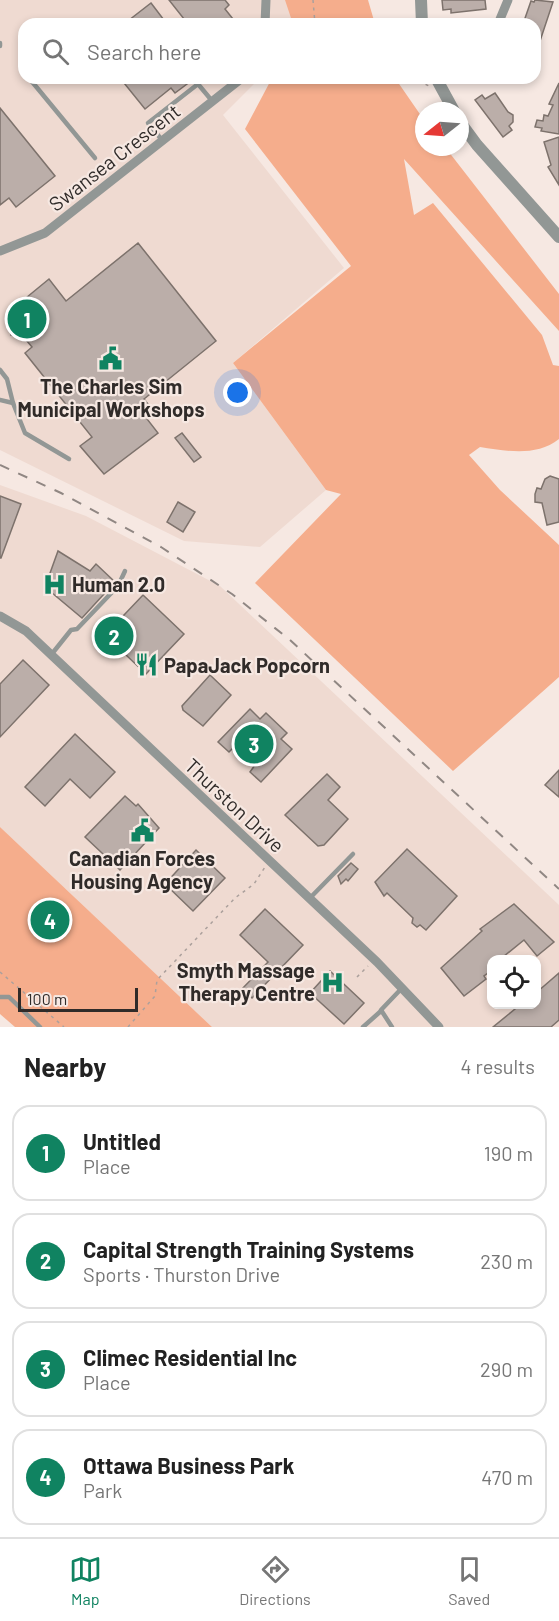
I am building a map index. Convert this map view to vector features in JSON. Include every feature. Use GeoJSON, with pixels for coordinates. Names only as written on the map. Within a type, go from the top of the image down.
{"type":"FeatureCollection","features":[{"type":"Feature","properties":{"kind":"street"},"geometry":{"type":"LineString","coordinates":[[265,18],[266,0]]}},
{"type":"Feature","properties":{"kind":"street"},"geometry":{"type":"LineString","coordinates":[[421,0],[422,18]]}},
{"type":"Feature","properties":{"kind":"street"},"geometry":{"type":"LineString","coordinates":[[500,18],[508,0]]}},
{"type":"Feature","properties":{"kind":"street","name":"Swansea Crescent"},"geometry":{"type":"LineString","coordinates":[[0,251],[45,232],[235,84]]}},
{"type":"Feature","properties":{"kind":"street"},"geometry":{"type":"LineString","coordinates":[[439,84],[449,102]]}},
{"type":"Feature","properties":{"kind":"street"},"geometry":{"type":"LineString","coordinates":[[469,134],[559,237]]}},
{"type":"Feature","properties":{"kind":"street","name":"Thurston Drive"},"geometry":{"type":"LineString","coordinates":[[0,616],[26,631],[402,988],[439,1027]]}},
{"type":"Feature","properties":{"kind":"lane"},"geometry":{"type":"LineString","coordinates":[[34,84],[95,158]]}},
{"type":"Feature","properties":{"kind":"lane"},"geometry":{"type":"LineString","coordinates":[[163,141],[148,123],[198,84],[213,102]]}},
{"type":"Feature","properties":{"kind":"lane"},"geometry":{"type":"LineString","coordinates":[[0,370],[7,379],[13,403],[25,433],[69,459]]}},
{"type":"Feature","properties":{"kind":"lane"},"geometry":{"type":"LineString","coordinates":[[0,400],[13,403]]}},
{"type":"Feature","properties":{"kind":"lane"},"geometry":{"type":"LineString","coordinates":[[51,655],[71,630],[77,629],[118,586],[125,571]]}},
{"type":"Feature","properties":{"kind":"lane"},"geometry":{"type":"LineString","coordinates":[[309,899],[353,854]]}},
{"type":"Feature","properties":{"kind":"lane"},"geometry":{"type":"LineString","coordinates":[[363,1027],[402,988]]}},
{"type":"Feature","properties":{"kind":"lane"},"geometry":{"type":"LineString","coordinates":[[0,997],[9,997],[40,1027]]}},
{"type":"Feature","properties":{"kind":"lane"},"geometry":{"type":"LineString","coordinates":[[381,1011],[392,1027]]}},
{"type":"Feature","properties":{"kind":"path"},"geometry":{"type":"LineString","coordinates":[[313,0],[314,18]]}},
{"type":"Feature","properties":{"kind":"path"},"geometry":{"type":"LineString","coordinates":[[128,1027],[155,996],[157,981],[235,898],[254,884],[269,862]]}},
{"type":"Feature","properties":{"kind":"path"},"geometry":{"type":"LineString","coordinates":[[357,977],[368,965]]}},
{"type":"Feature","properties":{"kind":"path"},"geometry":{"type":"LineString","coordinates":[[0,972],[64,1027]]}},
{"type":"Feature","properties":{"kind":"shaded area"},"geometry":{"type":"Polygon","coordinates":[[[0,0],[297,0],[304,18],[18,18],[18,84],[254,84],[223,115],[344,268],[233,363],[326,490],[260,547],[184,541],[0,450],[0,0]]]}},
{"type":"Feature","properties":{"kind":"shaded area"},"geometry":{"type":"Polygon","coordinates":[[[285,0],[368,0],[373,18],[291,18],[285,0]]]}},
{"type":"Feature","properties":{"kind":"shaded area"},"geometry":{"type":"Polygon","coordinates":[[[269,84],[399,84],[415,107],[415,156],[452,156],[559,294],[559,331],[404,159],[414,215],[433,203],[542,335],[553,365],[559,366],[559,439],[550,445],[531,450],[511,451],[480,447],[469,455],[500,490],[559,545],[559,677],[453,771],[255,583],[341,494],[326,490],[233,363],[351,266],[245,129],[269,84]]]}},
{"type":"Feature","properties":{"kind":"shaded area"},"geometry":{"type":"Polygon","coordinates":[[[0,485],[86,516],[220,586],[559,905],[559,1027],[212,1027],[0,827],[0,485]]]}},
{"type":"Feature","properties":{"kind":"shaded area"},"geometry":{"type":"Polygon","coordinates":[[[0,827],[212,1027],[15,1027],[0,1014],[0,827]]]}},
{"type":"Feature","properties":{"kind":"building"},"geometry":{"type":"Polygon","coordinates":[[[169,0],[225,0],[229,5],[225,9],[232,18],[183,18],[169,0]]]}},
{"type":"Feature","properties":{"kind":"building"},"geometry":{"type":"Polygon","coordinates":[[[442,0],[485,0],[486,9],[451,13],[451,9],[443,10],[442,0]]]}},
{"type":"Feature","properties":{"kind":"building"},"geometry":{"type":"Polygon","coordinates":[[[535,0],[553,2],[541,38],[541,18],[525,18],[531,1],[535,0]]]}},
{"type":"Feature","properties":{"kind":"building"},"geometry":{"type":"Polygon","coordinates":[[[151,3],[162,18],[132,18],[151,3]]]}},
{"type":"Feature","properties":{"kind":"building"},"geometry":{"type":"Polygon","coordinates":[[[559,83],[559,134],[541,131],[542,128],[535,127],[537,120],[543,121],[544,115],[548,116],[553,105],[549,104],[559,83]]]}},
{"type":"Feature","properties":{"kind":"building"},"geometry":{"type":"Polygon","coordinates":[[[125,84],[187,84],[175,93],[171,88],[145,109],[125,84]]]}},
{"type":"Feature","properties":{"kind":"building"},"geometry":{"type":"Polygon","coordinates":[[[495,93],[508,112],[513,115],[513,122],[509,126],[512,130],[503,137],[475,100],[482,95],[485,99],[495,93]]]}},
{"type":"Feature","properties":{"kind":"building"},"geometry":{"type":"Polygon","coordinates":[[[0,108],[55,176],[16,207],[9,198],[0,205],[0,108]]]}},
{"type":"Feature","properties":{"kind":"building"},"geometry":{"type":"Polygon","coordinates":[[[559,137],[559,185],[548,167],[551,165],[544,142],[559,137]]]}},
{"type":"Feature","properties":{"kind":"building","name":"The Charles Sim Municipal Workshops"},"geometry":{"type":"Polygon","coordinates":[[[138,243],[216,341],[144,399],[148,404],[140,410],[158,433],[104,474],[80,446],[92,437],[25,353],[32,347],[21,334],[11,335],[10,321],[22,321],[21,302],[49,279],[66,301],[138,243]]]}},
{"type":"Feature","properties":{"kind":"building"},"geometry":{"type":"Polygon","coordinates":[[[182,433],[201,457],[194,462],[175,438],[182,433]]]}},
{"type":"Feature","properties":{"kind":"building"},"geometry":{"type":"Polygon","coordinates":[[[550,476],[559,479],[559,522],[547,525],[542,503],[535,502],[535,494],[537,488],[541,489],[545,479],[550,476]]]}},
{"type":"Feature","properties":{"kind":"building"},"geometry":{"type":"Polygon","coordinates":[[[0,496],[21,504],[1,558],[0,558],[0,496]]]}},
{"type":"Feature","properties":{"kind":"building"},"geometry":{"type":"Polygon","coordinates":[[[178,502],[195,512],[183,532],[167,522],[178,502]]]}},
{"type":"Feature","properties":{"kind":"building"},"geometry":{"type":"Polygon","coordinates":[[[58,551],[90,571],[96,564],[115,582],[82,618],[45,587],[58,551]]]}},
{"type":"Feature","properties":{"kind":"building"},"geometry":{"type":"Polygon","coordinates":[[[143,595],[184,634],[146,674],[105,635],[143,595]]]}},
{"type":"Feature","properties":{"kind":"building"},"geometry":{"type":"Polygon","coordinates":[[[23,660],[49,685],[0,737],[0,684],[23,660]]]}},
{"type":"Feature","properties":{"kind":"building"},"geometry":{"type":"Polygon","coordinates":[[[210,675],[231,695],[203,726],[183,710],[182,706],[210,675]]]}},
{"type":"Feature","properties":{"kind":"building"},"geometry":{"type":"Polygon","coordinates":[[[250,709],[260,719],[266,713],[287,733],[281,739],[292,749],[261,782],[250,772],[255,765],[235,746],[229,752],[218,742],[250,709]]]}},
{"type":"Feature","properties":{"kind":"building"},"geometry":{"type":"Polygon","coordinates":[[[75,734],[115,772],[90,798],[70,779],[45,806],[25,787],[75,734]]]}},
{"type":"Feature","properties":{"kind":"building"},"geometry":{"type":"Polygon","coordinates":[[[559,770],[559,797],[545,785],[559,770]]]}},
{"type":"Feature","properties":{"kind":"building"},"geometry":{"type":"Polygon","coordinates":[[[327,774],[340,787],[328,800],[348,819],[324,845],[318,846],[285,815],[327,774]]]}},
{"type":"Feature","properties":{"kind":"building"},"geometry":{"type":"Polygon","coordinates":[[[125,796],[136,806],[138,804],[159,828],[120,870],[85,837],[125,796]]]}},
{"type":"Feature","properties":{"kind":"building"},"geometry":{"type":"Polygon","coordinates":[[[407,849],[457,896],[426,930],[412,923],[413,918],[387,893],[384,896],[375,882],[407,849]]]}},
{"type":"Feature","properties":{"kind":"building"},"geometry":{"type":"Polygon","coordinates":[[[196,850],[225,878],[193,911],[165,884],[196,850]]]}},
{"type":"Feature","properties":{"kind":"building"},"geometry":{"type":"Polygon","coordinates":[[[351,863],[358,869],[348,881],[346,879],[341,884],[338,876],[351,863]]]}},
{"type":"Feature","properties":{"kind":"building"},"geometry":{"type":"Polygon","coordinates":[[[514,904],[554,942],[538,955],[524,940],[505,955],[487,955],[487,974],[484,976],[486,979],[464,996],[441,968],[482,931],[480,929],[514,904]]]}},
{"type":"Feature","properties":{"kind":"building"},"geometry":{"type":"Polygon","coordinates":[[[265,909],[303,945],[252,998],[242,989],[268,962],[240,935],[265,909]]]}},
{"type":"Feature","properties":{"kind":"building"},"geometry":{"type":"Polygon","coordinates":[[[330,971],[364,1003],[344,1024],[310,993],[330,971]]]}},
{"type":"Feature","properties":{"kind":"building"},"geometry":{"type":"Polygon","coordinates":[[[559,973],[559,1020],[551,1027],[493,1027],[515,1009],[541,1009],[541,989],[559,973]]]}},
{"type":"Feature","properties":{"kind":"railway"},"geometry":{"type":"LineString","coordinates":[[0,465],[61,493],[161,547],[232,594],[290,640],[559,889]]}},
{"type":"Feature","properties":{"kind":"place","name":"Untitled"},"geometry":{"type":"Point","coordinates":[27,319]}},
{"type":"Feature","properties":{"kind":"place","name":"The Charles Sim Municipal Workshops"},"geometry":{"type":"Point","coordinates":[111,359]}},
{"type":"Feature","properties":{"kind":"place","name":"Human 2.0"},"geometry":{"type":"Point","coordinates":[54,584]}},
{"type":"Feature","properties":{"kind":"place","name":"Capital Strength Training Systems"},"geometry":{"type":"Point","coordinates":[114,636]}},
{"type":"Feature","properties":{"kind":"place","name":"PapaJack Popcorn"},"geometry":{"type":"Point","coordinates":[146,665]}},
{"type":"Feature","properties":{"kind":"place","name":"Climec Residential Inc"},"geometry":{"type":"Point","coordinates":[254,744]}},
{"type":"Feature","properties":{"kind":"place","name":"Canadian Forces Housing Agency"},"geometry":{"type":"Point","coordinates":[142,831]}},
{"type":"Feature","properties":{"kind":"place","name":"Ottawa Business Park"},"geometry":{"type":"Point","coordinates":[50,920]}},
{"type":"Feature","properties":{"kind":"place","name":"Smyth Massage Therapy Centre"},"geometry":{"type":"Point","coordinates":[333,982]}}]}
